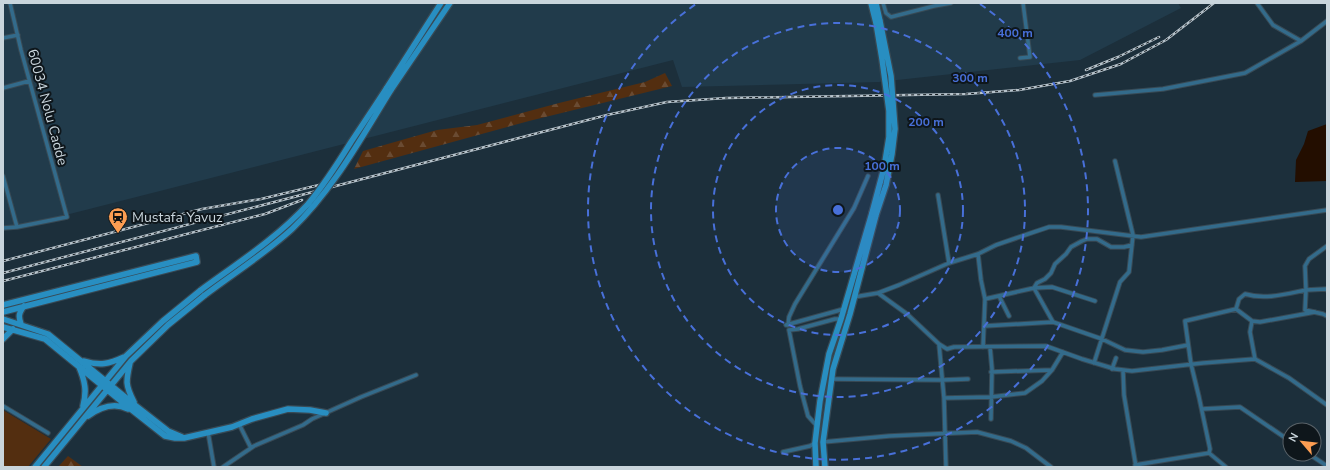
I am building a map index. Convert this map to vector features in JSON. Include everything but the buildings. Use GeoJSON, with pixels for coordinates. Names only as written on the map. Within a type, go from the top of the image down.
{"type":"FeatureCollection","features":[{"type":"Feature","properties":{"kind":"street","name":"60034 Nolu Cadde"},"geometry":{"type":"LineString","coordinates":[[10,3],[29,81],[67,217],[17,227]]}},
{"type":"Feature","properties":{"kind":"street"},"geometry":{"type":"LineString","coordinates":[[389,89],[441,3]]}},
{"type":"Feature","properties":{"kind":"street"},"geometry":{"type":"LineString","coordinates":[[35,467],[126,356],[163,321],[262,246],[288,224],[307,204],[333,171],[450,3]]}},
{"type":"Feature","properties":{"kind":"street"},"geometry":{"type":"LineString","coordinates":[[871,3],[878,22]]}},
{"type":"Feature","properties":{"kind":"street"},"geometry":{"type":"LineString","coordinates":[[825,467],[824,442],[833,368],[854,297],[874,214],[889,137],[889,111],[876,3]]}},
{"type":"Feature","properties":{"kind":"street"},"geometry":{"type":"LineString","coordinates":[[883,3],[886,12],[890,17],[951,3]]}},
{"type":"Feature","properties":{"kind":"street"},"geometry":{"type":"LineString","coordinates":[[1020,58],[1030,57],[1023,3]]}},
{"type":"Feature","properties":{"kind":"street"},"geometry":{"type":"LineString","coordinates":[[1257,3],[1273,25],[1301,41]]}},
{"type":"Feature","properties":{"kind":"street"},"geometry":{"type":"LineString","coordinates":[[1095,96],[1163,89],[1245,73],[1301,41],[1327,21]]}},
{"type":"Feature","properties":{"kind":"street"},"geometry":{"type":"LineString","coordinates":[[3,38],[18,35]]}},
{"type":"Feature","properties":{"kind":"street"},"geometry":{"type":"LineString","coordinates":[[3,88],[29,81]]}},
{"type":"Feature","properties":{"kind":"street"},"geometry":{"type":"LineString","coordinates":[[1094,363],[1120,282],[1129,272],[1132,245],[1133,235],[1115,161]]}},
{"type":"Feature","properties":{"kind":"street"},"geometry":{"type":"LineString","coordinates":[[3,176],[17,227],[3,228]]}},
{"type":"Feature","properties":{"kind":"street"},"geometry":{"type":"LineString","coordinates":[[844,309],[787,325],[795,304],[854,208],[868,176]]}},
{"type":"Feature","properties":{"kind":"street"},"geometry":{"type":"LineString","coordinates":[[938,195],[949,263]]}},
{"type":"Feature","properties":{"kind":"street"},"geometry":{"type":"LineString","coordinates":[[854,297],[878,293],[949,263],[978,254],[996,245],[1049,228],[1061,227],[1141,237],[1327,210]]}},
{"type":"Feature","properties":{"kind":"street"},"geometry":{"type":"LineString","coordinates":[[816,467],[815,443],[820,401],[829,354],[874,214]]}},
{"type":"Feature","properties":{"kind":"street"},"geometry":{"type":"LineString","coordinates":[[1034,288],[1037,283],[1045,279],[1051,273],[1055,264],[1071,247],[1082,240],[1098,239],[1111,247],[1124,247],[1132,245]]}},
{"type":"Feature","properties":{"kind":"street"},"geometry":{"type":"LineString","coordinates":[[1327,246],[1309,259],[1305,266],[1305,310],[1327,316]]}},
{"type":"Feature","properties":{"kind":"street"},"geometry":{"type":"LineString","coordinates":[[978,254],[985,300],[983,347]]}},
{"type":"Feature","properties":{"kind":"street"},"geometry":{"type":"LineString","coordinates":[[3,305],[196,256],[197,262],[3,312]]}},
{"type":"Feature","properties":{"kind":"street"},"geometry":{"type":"LineString","coordinates":[[985,300],[1034,288],[1052,287],[1095,302]]}},
{"type":"Feature","properties":{"kind":"street"},"geometry":{"type":"LineString","coordinates":[[1034,288],[1053,322]]}},
{"type":"Feature","properties":{"kind":"street"},"geometry":{"type":"LineString","coordinates":[[1236,309],[1239,299],[1245,294],[1256,297],[1326,288],[1327,290]]}},
{"type":"Feature","properties":{"kind":"street"},"geometry":{"type":"LineString","coordinates":[[44,467],[131,361],[203,292]]}},
{"type":"Feature","properties":{"kind":"street"},"geometry":{"type":"LineString","coordinates":[[878,293],[907,314],[939,344],[947,349],[954,347],[1046,346],[1112,369],[1132,371],[1191,364],[1255,359],[1289,378],[1327,405]]}},
{"type":"Feature","properties":{"kind":"street"},"geometry":{"type":"LineString","coordinates":[[999,296],[1008,316]]}},
{"type":"Feature","properties":{"kind":"street"},"geometry":{"type":"LineString","coordinates":[[21,324],[19,318],[20,312],[24,306]]}},
{"type":"Feature","properties":{"kind":"street"},"geometry":{"type":"LineString","coordinates":[[1236,309],[1252,321],[1260,322],[1315,312]]}},
{"type":"Feature","properties":{"kind":"street"},"geometry":{"type":"LineString","coordinates":[[1209,453],[1210,449],[1202,409],[1191,364],[1185,321],[1236,309]]}},
{"type":"Feature","properties":{"kind":"street"},"geometry":{"type":"LineString","coordinates":[[3,319],[48,334],[134,408],[168,431],[184,438],[239,424],[288,409],[310,410],[326,413]]}},
{"type":"Feature","properties":{"kind":"street"},"geometry":{"type":"LineString","coordinates":[[817,426],[808,416],[788,330],[835,319],[841,319]]}},
{"type":"Feature","properties":{"kind":"street"},"geometry":{"type":"LineString","coordinates":[[1252,321],[1250,332],[1255,359]]}},
{"type":"Feature","properties":{"kind":"street"},"geometry":{"type":"LineString","coordinates":[[984,326],[1053,322],[1102,339],[1125,350],[1143,352],[1188,345]]}},
{"type":"Feature","properties":{"kind":"street"},"geometry":{"type":"LineString","coordinates":[[3,327],[46,339],[80,363],[111,363],[126,356]]}},
{"type":"Feature","properties":{"kind":"street"},"geometry":{"type":"LineString","coordinates":[[3,339],[12,329]]}},
{"type":"Feature","properties":{"kind":"street"},"geometry":{"type":"LineString","coordinates":[[939,344],[944,398],[946,467]]}},
{"type":"Feature","properties":{"kind":"street"},"geometry":{"type":"LineString","coordinates":[[990,347],[990,419]]}},
{"type":"Feature","properties":{"kind":"street"},"geometry":{"type":"LineString","coordinates":[[944,398],[991,397],[1025,393],[1037,385],[1052,370],[1064,352]]}},
{"type":"Feature","properties":{"kind":"street"},"geometry":{"type":"LineString","coordinates":[[1112,369],[1116,358]]}},
{"type":"Feature","properties":{"kind":"street"},"geometry":{"type":"LineString","coordinates":[[131,361],[126,382],[134,408]]}},
{"type":"Feature","properties":{"kind":"street"},"geometry":{"type":"LineString","coordinates":[[80,363],[86,387],[85,398],[81,410]]}},
{"type":"Feature","properties":{"kind":"street"},"geometry":{"type":"LineString","coordinates":[[991,372],[1052,370]]}},
{"type":"Feature","properties":{"kind":"street"},"geometry":{"type":"LineString","coordinates":[[1123,370],[1124,395],[1135,466],[1209,453],[1226,467]]}},
{"type":"Feature","properties":{"kind":"street"},"geometry":{"type":"LineString","coordinates":[[223,467],[251,448],[326,413],[416,375]]}},
{"type":"Feature","properties":{"kind":"street"},"geometry":{"type":"LineString","coordinates":[[832,379],[968,379]]}},
{"type":"Feature","properties":{"kind":"street"},"geometry":{"type":"LineString","coordinates":[[3,406],[48,433]]}},
{"type":"Feature","properties":{"kind":"street"},"geometry":{"type":"LineString","coordinates":[[81,421],[97,410],[109,406],[134,408]]}},
{"type":"Feature","properties":{"kind":"street"},"geometry":{"type":"LineString","coordinates":[[1202,409],[1240,407],[1282,436]]}},
{"type":"Feature","properties":{"kind":"street"},"geometry":{"type":"LineString","coordinates":[[239,424],[251,448]]}},
{"type":"Feature","properties":{"kind":"street"},"geometry":{"type":"LineString","coordinates":[[208,432],[214,467]]}},
{"type":"Feature","properties":{"kind":"street"},"geometry":{"type":"LineString","coordinates":[[824,442],[977,432],[1011,441],[1026,448],[1051,467]]}},
{"type":"Feature","properties":{"kind":"street"},"geometry":{"type":"LineString","coordinates":[[783,452],[810,446],[815,443]]}},
{"type":"Feature","properties":{"kind":"shaded area"},"geometry":{"type":"Polygon","coordinates":[[[3,3],[1178,3],[1181,8],[1080,60],[879,82],[682,87],[673,60],[3,231],[3,3]]]}},
{"type":"Feature","properties":{"kind":"shaded area"},"geometry":{"type":"Polygon","coordinates":[[[1327,124],[1327,181],[1295,182],[1296,160],[1304,144],[1308,131],[1327,124]]]}},
{"type":"Feature","properties":{"kind":"green space"},"geometry":{"type":"Polygon","coordinates":[[[665,73],[672,86],[529,121],[354,169],[363,151],[437,130],[477,125],[645,82],[665,73]]]}},
{"type":"Feature","properties":{"kind":"green space"},"geometry":{"type":"Polygon","coordinates":[[[3,410],[51,439],[28,467],[3,467],[3,410]]]}},
{"type":"Feature","properties":{"kind":"green space"},"geometry":{"type":"Polygon","coordinates":[[[68,456],[83,467],[58,467],[68,456]]]}},
{"type":"Feature","properties":{"kind":"railway"},"geometry":{"type":"LineString","coordinates":[[3,273],[607,115],[667,102],[726,98],[966,94],[1019,90],[1070,81],[1121,64],[1166,40],[1214,3]]}},
{"type":"Feature","properties":{"kind":"railway"},"geometry":{"type":"LineString","coordinates":[[1086,70],[1118,57],[1159,37]]}},
{"type":"Feature","properties":{"kind":"railway"},"geometry":{"type":"LineString","coordinates":[[3,261],[202,209],[261,199],[319,185]]}},
{"type":"Feature","properties":{"kind":"railway"},"geometry":{"type":"LineString","coordinates":[[3,281],[265,214],[302,200]]}},
{"type":"Feature","properties":{"kind":"place","name":"Mustafa Yavuz"},"geometry":{"type":"Point","coordinates":[118,234]}}]}
